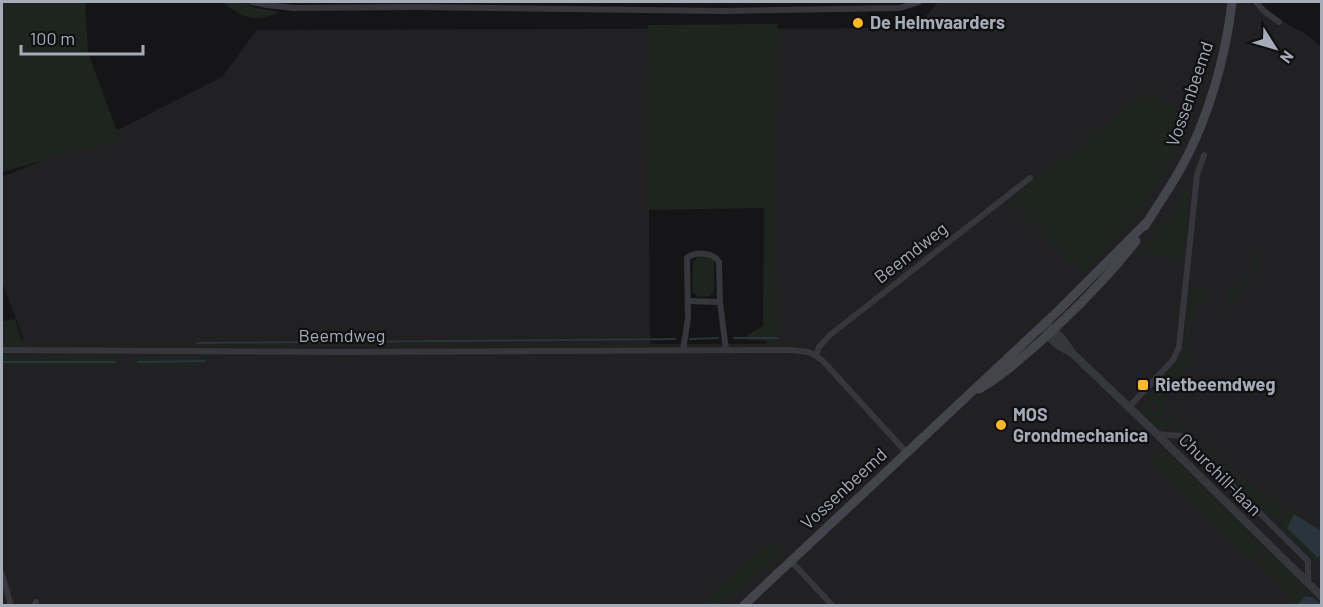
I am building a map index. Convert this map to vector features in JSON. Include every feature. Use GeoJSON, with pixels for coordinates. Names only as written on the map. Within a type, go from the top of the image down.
{"type":"FeatureCollection","features":[{"type":"Feature","properties":{"kind":"main road","name":"Vossenbeemd"},"geometry":{"type":"LineString","coordinates":[[967,396],[1005,371],[1050,332],[1110,272],[1138,238],[1182,167],[1201,126],[1223,52],[1232,2]]}},
{"type":"Feature","properties":{"kind":"main road","name":"Vossenbeemd"},"geometry":{"type":"LineString","coordinates":[[743,606],[1044,324],[1147,222]]}},
{"type":"Feature","properties":{"kind":"street"},"geometry":{"type":"LineString","coordinates":[[252,2],[293,8],[417,7],[723,11],[900,8],[919,2]]}},
{"type":"Feature","properties":{"kind":"street"},"geometry":{"type":"LineString","coordinates":[[1256,2],[1279,22]]}},
{"type":"Feature","properties":{"kind":"street"},"geometry":{"type":"LineString","coordinates":[[1129,407],[1168,366],[1179,347],[1197,175],[1204,155]]}},
{"type":"Feature","properties":{"kind":"street","name":"Beemdweg"},"geometry":{"type":"LineString","coordinates":[[2,350],[340,352],[789,350],[816,355],[819,347],[831,336],[1029,178]]}},
{"type":"Feature","properties":{"kind":"street"},"geometry":{"type":"LineString","coordinates":[[683,350],[688,319],[687,258],[694,254],[716,256],[726,350]]}},
{"type":"Feature","properties":{"kind":"street"},"geometry":{"type":"LineString","coordinates":[[688,301],[720,302]]}},
{"type":"Feature","properties":{"kind":"street"},"geometry":{"type":"LineString","coordinates":[[1044,324],[1050,332]]}},
{"type":"Feature","properties":{"kind":"street","name":"Churchill-laan"},"geometry":{"type":"LineString","coordinates":[[1050,332],[1058,346],[1072,353],[1129,407],[1322,597]]}},
{"type":"Feature","properties":{"kind":"street"},"geometry":{"type":"LineString","coordinates":[[816,355],[907,453]]}},
{"type":"Feature","properties":{"kind":"street","name":"Churchill-laan"},"geometry":{"type":"LineString","coordinates":[[1157,434],[1182,436],[1308,561],[1308,583]]}},
{"type":"Feature","properties":{"kind":"street","name":"Churchill-laan"},"geometry":{"type":"LineString","coordinates":[[1262,538],[1273,527]]}},
{"type":"Feature","properties":{"kind":"street"},"geometry":{"type":"LineString","coordinates":[[791,561],[833,606]]}},
{"type":"Feature","properties":{"kind":"street"},"geometry":{"type":"LineString","coordinates":[[2,574],[11,606]]}},
{"type":"Feature","properties":{"kind":"shaded area"},"geometry":{"type":"Polygon","coordinates":[[[2,2],[85,2],[88,53],[120,139],[2,172],[2,2]]]}},
{"type":"Feature","properties":{"kind":"shaded area"},"geometry":{"type":"Polygon","coordinates":[[[222,2],[243,2],[257,8],[280,12],[263,18],[249,17],[236,12],[222,2]]]}},
{"type":"Feature","properties":{"kind":"shaded area"},"geometry":{"type":"Polygon","coordinates":[[[938,2],[1248,2],[1309,36],[1321,47],[1321,605],[2,605],[2,344],[24,340],[2,282],[2,177],[113,132],[222,77],[257,30],[916,28],[938,2]],[[769,203],[649,207],[650,344],[766,344],[769,203]]]}},
{"type":"Feature","properties":{"kind":"shaded area"},"geometry":{"type":"Polygon","coordinates":[[[778,24],[775,206],[778,341],[748,340],[746,336],[763,326],[764,208],[646,210],[648,25],[778,24]]]}},
{"type":"Feature","properties":{"kind":"shaded area"},"geometry":{"type":"Polygon","coordinates":[[[1153,89],[1190,125],[1168,166],[1143,204],[1099,257],[1082,273],[1009,199],[1153,89]]]}},
{"type":"Feature","properties":{"kind":"shaded area"},"geometry":{"type":"Polygon","coordinates":[[[1192,180],[1182,259],[1139,253],[1163,225],[1192,180]]]}},
{"type":"Feature","properties":{"kind":"shaded area"},"geometry":{"type":"Polygon","coordinates":[[[1254,250],[1264,252],[1225,314],[1229,287],[1240,287],[1244,273],[1250,273],[1254,250]]]}},
{"type":"Feature","properties":{"kind":"shaded area"},"geometry":{"type":"Polygon","coordinates":[[[698,256],[710,256],[714,261],[714,292],[710,296],[698,297],[692,291],[693,262],[698,256]]]}},
{"type":"Feature","properties":{"kind":"shaded area"},"geometry":{"type":"Polygon","coordinates":[[[1201,287],[1208,295],[1194,309],[1188,351],[1193,354],[1184,371],[1163,394],[1161,401],[1166,411],[1210,454],[1283,507],[1274,520],[1147,396],[1180,357],[1184,346],[1191,290],[1201,287]]]}},
{"type":"Feature","properties":{"kind":"shaded area"},"geometry":{"type":"Polygon","coordinates":[[[15,319],[23,345],[2,345],[2,321],[15,319]]]}},
{"type":"Feature","properties":{"kind":"shaded area"},"geometry":{"type":"Polygon","coordinates":[[[201,355],[205,365],[135,366],[135,356],[201,355]]]}},
{"type":"Feature","properties":{"kind":"shaded area"},"geometry":{"type":"Polygon","coordinates":[[[2,356],[118,356],[118,367],[2,365],[2,356]]]}},
{"type":"Feature","properties":{"kind":"shaded area"},"geometry":{"type":"Polygon","coordinates":[[[1144,403],[1168,424],[1168,429],[1159,430],[1145,415],[1144,403]]]}},
{"type":"Feature","properties":{"kind":"shaded area"},"geometry":{"type":"Polygon","coordinates":[[[1163,449],[1263,548],[1251,559],[1152,461],[1163,449]]]}},
{"type":"Feature","properties":{"kind":"shaded area"},"geometry":{"type":"Polygon","coordinates":[[[1289,510],[1321,528],[1321,566],[1279,526],[1289,510]]]}},
{"type":"Feature","properties":{"kind":"shaded area"},"geometry":{"type":"Polygon","coordinates":[[[1294,514],[1321,531],[1321,554],[1318,558],[1287,528],[1294,514]]]}},
{"type":"Feature","properties":{"kind":"shaded area"},"geometry":{"type":"Polygon","coordinates":[[[768,543],[786,547],[722,605],[703,605],[768,543]]]}},
{"type":"Feature","properties":{"kind":"shaded area"},"geometry":{"type":"Polygon","coordinates":[[[1267,553],[1301,585],[1306,596],[1297,605],[1289,605],[1294,600],[1257,564],[1267,553]]]}},
{"type":"Feature","properties":{"kind":"shaded area"},"geometry":{"type":"Polygon","coordinates":[[[1306,596],[1314,598],[1321,605],[1297,605],[1306,596]]]}},
{"type":"Feature","properties":{"kind":"waterway"},"geometry":{"type":"LineString","coordinates":[[690,339],[718,338]]}},
{"type":"Feature","properties":{"kind":"waterway"},"geometry":{"type":"LineString","coordinates":[[734,338],[777,338]]}},
{"type":"Feature","properties":{"kind":"waterway"},"geometry":{"type":"LineString","coordinates":[[197,343],[675,339]]}},
{"type":"Feature","properties":{"kind":"waterway"},"geometry":{"type":"LineString","coordinates":[[138,362],[204,361]]}},
{"type":"Feature","properties":{"kind":"waterway"},"geometry":{"type":"LineString","coordinates":[[2,362],[115,362]]}},
{"type":"Feature","properties":{"kind":"place","name":"De Helmvaarders"},"geometry":{"type":"Point","coordinates":[858,23]}},
{"type":"Feature","properties":{"kind":"place","name":"Rietbeemdweg"},"geometry":{"type":"Point","coordinates":[1143,385]}},
{"type":"Feature","properties":{"kind":"place","name":"MOS Grondmechanica"},"geometry":{"type":"Point","coordinates":[1001,425]}}]}
